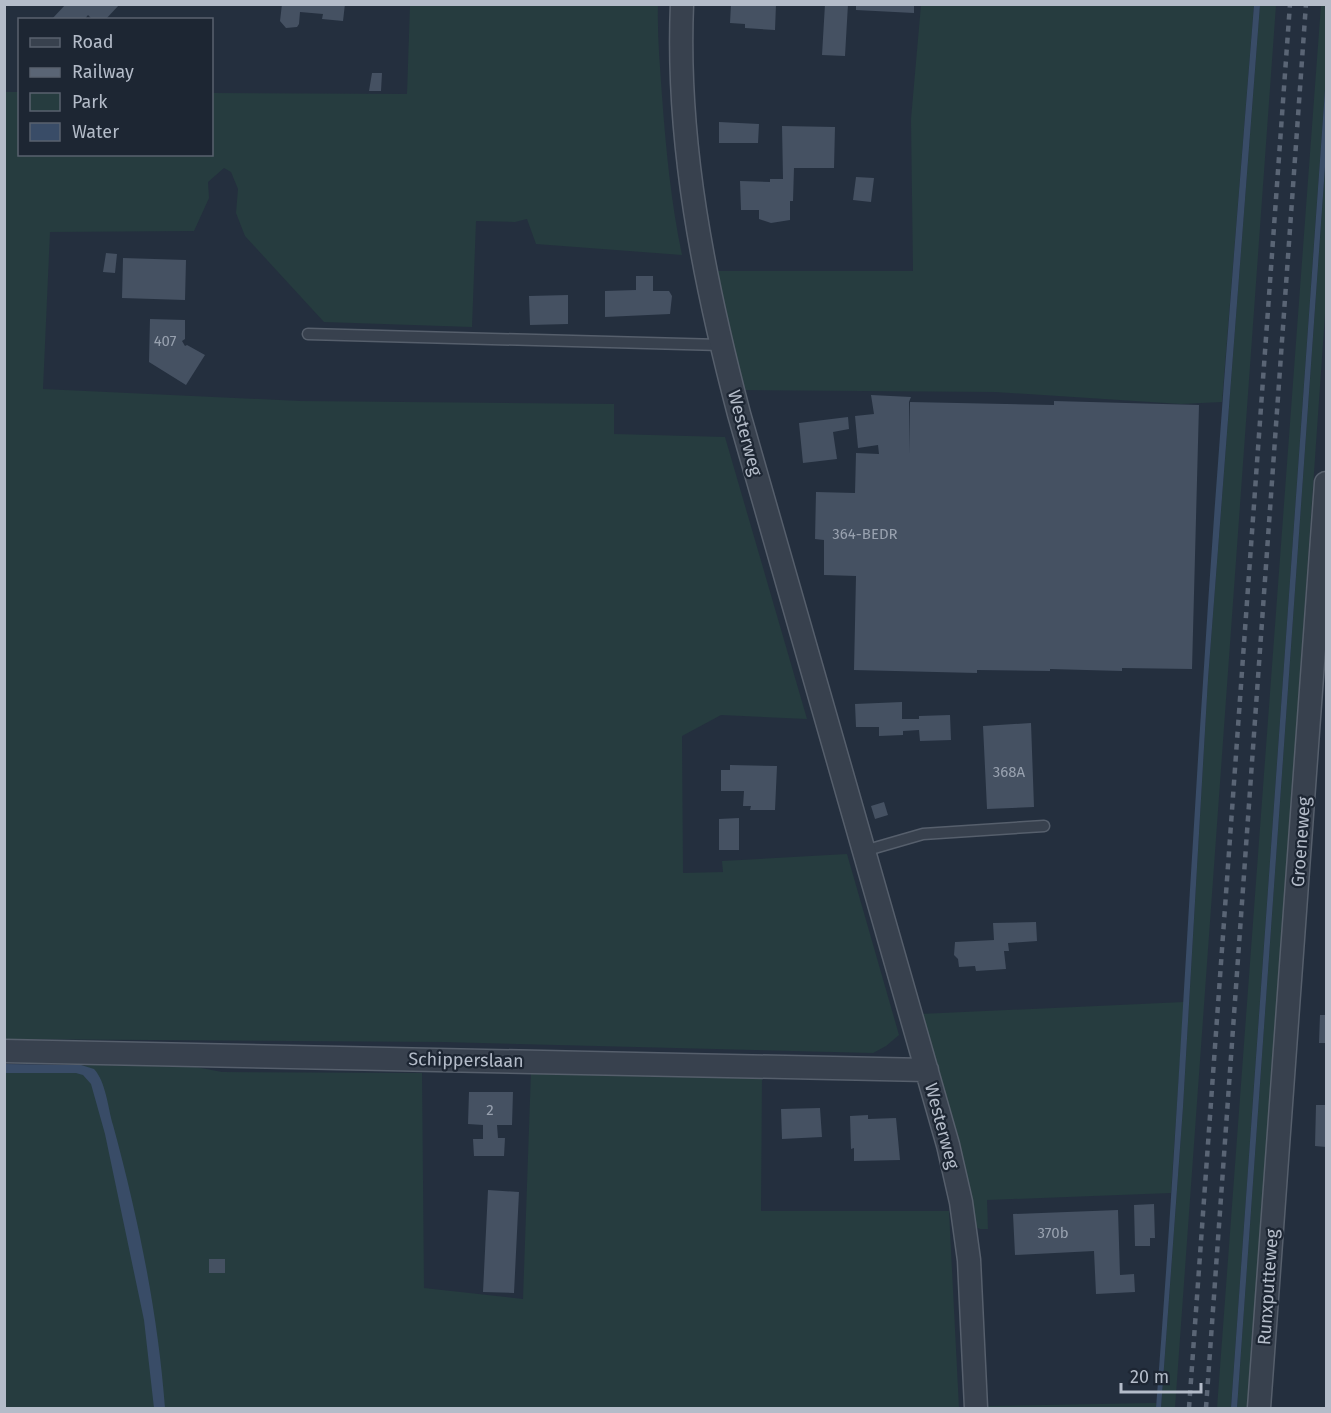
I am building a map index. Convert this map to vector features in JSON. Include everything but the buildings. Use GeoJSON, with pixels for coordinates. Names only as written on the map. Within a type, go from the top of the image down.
{"type":"FeatureCollection","features":[{"type":"Feature","properties":{"kind":"street","name":"Westerweg"},"geometry":{"type":"LineString","coordinates":[[682,4],[680,40],[687,147],[706,276],[721,345],[948,1145],[966,1232],[976,1408]]}},
{"type":"Feature","properties":{"kind":"street","name":"Groeneweg"},"geometry":{"type":"LineString","coordinates":[[1274,1201],[1324,549],[1326,483]]}},
{"type":"Feature","properties":{"kind":"street","name":"Schipperslaan"},"geometry":{"type":"LineString","coordinates":[[4,1051],[927,1070]]}},
{"type":"Feature","properties":{"kind":"street","name":"Runxputteweg"},"geometry":{"type":"LineString","coordinates":[[1259,1408],[1274,1201]]}},
{"type":"Feature","properties":{"kind":"lane"},"geometry":{"type":"LineString","coordinates":[[308,334],[721,345]]}},
{"type":"Feature","properties":{"kind":"lane"},"geometry":{"type":"LineString","coordinates":[[864,851],[923,834],[1044,826]]}},
{"type":"Feature","properties":{"kind":"green space"},"geometry":{"type":"Polygon","coordinates":[[[410,5],[658,5],[665,136],[682,255],[536,244],[527,219],[515,222],[476,221],[472,327],[324,322],[245,236],[236,213],[238,189],[231,172],[224,168],[208,182],[209,198],[194,231],[50,232],[43,389],[300,401],[614,404],[614,434],[725,437],[807,719],[721,715],[682,736],[683,873],[723,872],[722,861],[847,854],[899,1035],[873,1053],[443,1042],[5,1039],[5,92],[18,92],[18,156],[213,156],[213,93],[407,94],[410,5]]]}},
{"type":"Feature","properties":{"kind":"green space"},"geometry":{"type":"Polygon","coordinates":[[[921,5],[1254,5],[1222,402],[1181,404],[995,392],[741,390],[715,271],[913,271],[911,119],[921,5]]]}},
{"type":"Feature","properties":{"kind":"green space"},"geometry":{"type":"Polygon","coordinates":[[[1260,5],[1276,5],[1175,1408],[1161,1408],[1183,1107],[1208,679],[1260,5]]]}},
{"type":"Feature","properties":{"kind":"green space"},"geometry":{"type":"Polygon","coordinates":[[[1321,5],[1326,5],[1326,76],[1231,1408],[1217,1408],[1321,5]]]}},
{"type":"Feature","properties":{"kind":"green space"},"geometry":{"type":"Polygon","coordinates":[[[1326,153],[1326,300],[1249,1408],[1237,1408],[1326,153]]]}},
{"type":"Feature","properties":{"kind":"green space"},"geometry":{"type":"Polygon","coordinates":[[[1184,1002],[1171,1193],[987,1200],[988,1229],[974,1226],[920,1014],[1184,1002]]]}},
{"type":"Feature","properties":{"kind":"green space"},"geometry":{"type":"Polygon","coordinates":[[[93,1065],[191,1066],[222,1072],[422,1073],[424,1288],[523,1299],[531,1071],[762,1077],[761,1211],[949,1211],[959,1408],[5,1408],[4,1069],[93,1065]]]}},
{"type":"Feature","properties":{"kind":"green space"},"geometry":{"type":"Polygon","coordinates":[[[1156,1403],[1156,1408],[984,1408],[984,1406],[1156,1403]]]}},
{"type":"Feature","properties":{"kind":"water"},"geometry":{"type":"Polygon","coordinates":[[[1254,5],[1260,5],[1208,679],[1183,1107],[1161,1408],[1156,1408],[1214,513],[1254,5]]]}},
{"type":"Feature","properties":{"kind":"water"},"geometry":{"type":"Polygon","coordinates":[[[1326,76],[1326,153],[1237,1408],[1231,1408],[1326,76]]]}},
{"type":"Feature","properties":{"kind":"water"},"geometry":{"type":"Polygon","coordinates":[[[5,1064],[81,1065],[94,1069],[98,1074],[106,1096],[131,1195],[146,1265],[165,1408],[154,1408],[144,1320],[105,1134],[91,1084],[83,1075],[76,1073],[5,1073],[5,1064]]]}},
{"type":"Feature","properties":{"kind":"railway"},"geometry":{"type":"LineString","coordinates":[[1189,1408],[1290,4]]}},
{"type":"Feature","properties":{"kind":"railway"},"geometry":{"type":"LineString","coordinates":[[1206,1408],[1306,4]]}}]}
